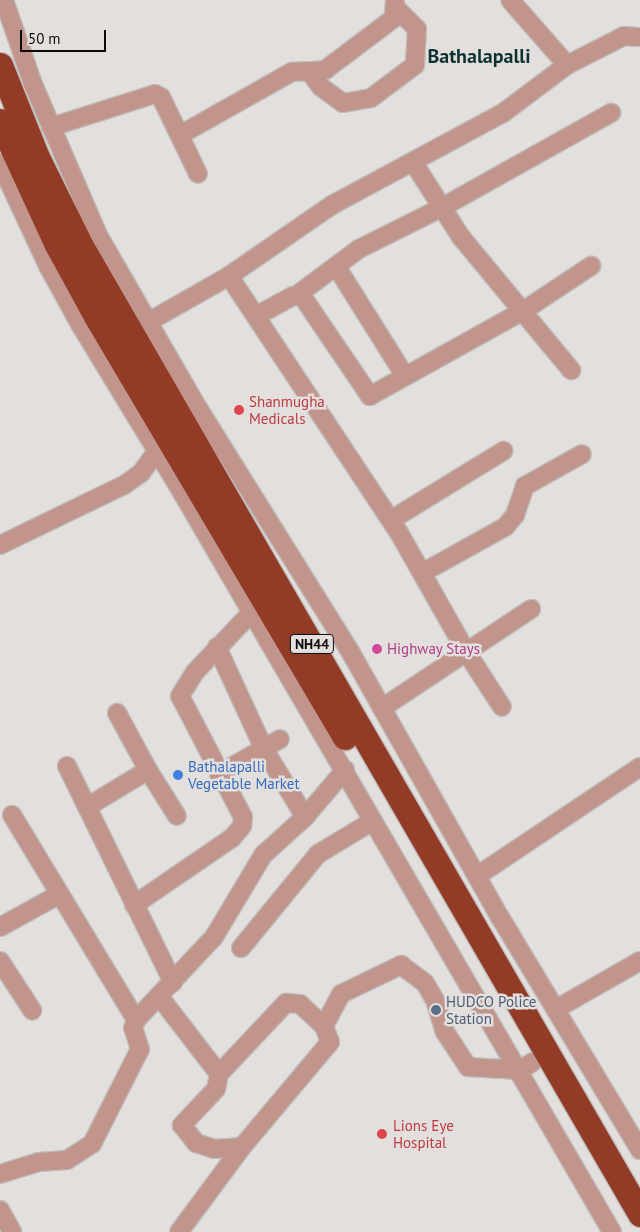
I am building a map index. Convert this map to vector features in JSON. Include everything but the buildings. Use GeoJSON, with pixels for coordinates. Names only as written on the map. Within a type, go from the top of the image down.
{"type":"FeatureCollection","features":[{"type":"Feature","properties":{"kind":"highway","name":"NH44"},"geometry":{"type":"LineString","coordinates":[[0,65],[37,157],[81,246],[170,397],[640,1214]]}},
{"type":"Feature","properties":{"kind":"highway","name":"NH44"},"geometry":{"type":"LineString","coordinates":[[0,121],[56,243],[162,443],[526,1066],[632,1232]]}},
{"type":"Feature","properties":{"kind":"highway"},"geometry":{"type":"LineString","coordinates":[[170,397],[198,408]]}},
{"type":"Feature","properties":{"kind":"street"},"geometry":{"type":"LineString","coordinates":[[4,0],[51,127],[98,235],[198,408],[382,708],[477,876],[640,1150]]}},
{"type":"Feature","properties":{"kind":"street"},"geometry":{"type":"LineString","coordinates":[[510,0],[567,65]]}},
{"type":"Feature","properties":{"kind":"street"},"geometry":{"type":"LineString","coordinates":[[180,135],[292,72],[325,70],[394,18],[395,3]]}},
{"type":"Feature","properties":{"kind":"street"},"geometry":{"type":"LineString","coordinates":[[309,71],[321,87],[344,103],[371,98],[416,65],[417,29],[395,3]]}},
{"type":"Feature","properties":{"kind":"street"},"geometry":{"type":"LineString","coordinates":[[148,322],[229,276],[332,206],[503,113],[567,65],[624,36],[640,37]]}},
{"type":"Feature","properties":{"kind":"street"},"geometry":{"type":"LineString","coordinates":[[51,127],[152,94],[161,97],[198,174]]}},
{"type":"Feature","properties":{"kind":"street"},"geometry":{"type":"LineString","coordinates":[[256,316],[297,295],[360,249],[441,208],[611,113]]}},
{"type":"Feature","properties":{"kind":"street"},"geometry":{"type":"LineString","coordinates":[[413,162],[441,208],[571,370]]}},
{"type":"Feature","properties":{"kind":"street"},"geometry":{"type":"LineString","coordinates":[[0,163],[76,318],[162,443],[252,612],[373,821],[526,1066],[612,1232]]}},
{"type":"Feature","properties":{"kind":"street"},"geometry":{"type":"LineString","coordinates":[[336,266],[405,376]]}},
{"type":"Feature","properties":{"kind":"street"},"geometry":{"type":"LineString","coordinates":[[297,295],[302,296],[370,396],[523,311],[591,266]]}},
{"type":"Feature","properties":{"kind":"street"},"geometry":{"type":"LineString","coordinates":[[229,276],[392,520],[467,653],[502,706]]}},
{"type":"Feature","properties":{"kind":"street"},"geometry":{"type":"LineString","coordinates":[[0,545],[124,485],[141,473],[162,443]]}},
{"type":"Feature","properties":{"kind":"street"},"geometry":{"type":"LineString","coordinates":[[392,520],[503,451]]}},
{"type":"Feature","properties":{"kind":"street"},"geometry":{"type":"LineString","coordinates":[[422,573],[505,527],[515,515],[525,486],[582,454]]}},
{"type":"Feature","properties":{"kind":"street"},"geometry":{"type":"LineString","coordinates":[[382,708],[531,609]]}},
{"type":"Feature","properties":{"kind":"street"},"geometry":{"type":"LineString","coordinates":[[134,905],[238,832],[243,817],[180,696],[183,686],[217,646],[252,612]]}},
{"type":"Feature","properties":{"kind":"street"},"geometry":{"type":"LineString","coordinates":[[217,646],[264,749],[305,817]]}},
{"type":"Feature","properties":{"kind":"street"},"geometry":{"type":"LineString","coordinates":[[117,713],[148,770],[177,816]]}},
{"type":"Feature","properties":{"kind":"street"},"geometry":{"type":"LineString","coordinates":[[219,774],[280,739]]}},
{"type":"Feature","properties":{"kind":"street"},"geometry":{"type":"LineString","coordinates":[[67,766],[173,982]]}},
{"type":"Feature","properties":{"kind":"street"},"geometry":{"type":"LineString","coordinates":[[477,876],[640,768]]}},
{"type":"Feature","properties":{"kind":"street"},"geometry":{"type":"LineString","coordinates":[[87,807],[148,770]]}},
{"type":"Feature","properties":{"kind":"street"},"geometry":{"type":"LineString","coordinates":[[0,1174],[39,1162],[67,1160],[92,1144],[140,1049],[133,1028],[136,1020],[214,937],[263,855],[305,817],[345,770]]}},
{"type":"Feature","properties":{"kind":"street"},"geometry":{"type":"LineString","coordinates":[[12,815],[136,1020]]}},
{"type":"Feature","properties":{"kind":"street"},"geometry":{"type":"LineString","coordinates":[[241,948],[318,854],[373,821]]}},
{"type":"Feature","properties":{"kind":"street"},"geometry":{"type":"LineString","coordinates":[[0,927],[60,894]]}},
{"type":"Feature","properties":{"kind":"street"},"geometry":{"type":"LineString","coordinates":[[0,961],[32,1010]]}},
{"type":"Feature","properties":{"kind":"street"},"geometry":{"type":"LineString","coordinates":[[556,1009],[640,961]]}},
{"type":"Feature","properties":{"kind":"street"},"geometry":{"type":"LineString","coordinates":[[324,1026],[341,994],[401,965],[425,983],[435,1000],[445,1032],[468,1067],[526,1066]]}},
{"type":"Feature","properties":{"kind":"street"},"geometry":{"type":"LineString","coordinates":[[159,996],[218,1074]]}},
{"type":"Feature","properties":{"kind":"street"},"geometry":{"type":"LineString","coordinates":[[179,1232],[242,1147],[330,1042],[324,1026],[300,1004],[286,1003],[218,1074],[216,1089],[182,1125],[196,1143],[214,1149],[242,1147]]}},
{"type":"Feature","properties":{"kind":"street"},"geometry":{"type":"LineString","coordinates":[[0,1210],[12,1232]]}},
{"type":"Feature","properties":{"kind":"place","name":"Shanmugha Medicals"},"geometry":{"type":"Point","coordinates":[239,410]}},
{"type":"Feature","properties":{"kind":"place","name":"Highway Stays"},"geometry":{"type":"Point","coordinates":[377,649]}},
{"type":"Feature","properties":{"kind":"place","name":"Bathalapalli Vegetable Market"},"geometry":{"type":"Point","coordinates":[178,775]}},
{"type":"Feature","properties":{"kind":"place","name":"HUDCO Police Station"},"geometry":{"type":"Point","coordinates":[436,1010]}},
{"type":"Feature","properties":{"kind":"place","name":"Lions Eye Hospital"},"geometry":{"type":"Point","coordinates":[382,1134]}},
{"type":"Feature","properties":{"kind":"district","name":"Bathalapalli"},"geometry":{"type":"Point","coordinates":[479,56]}}]}
